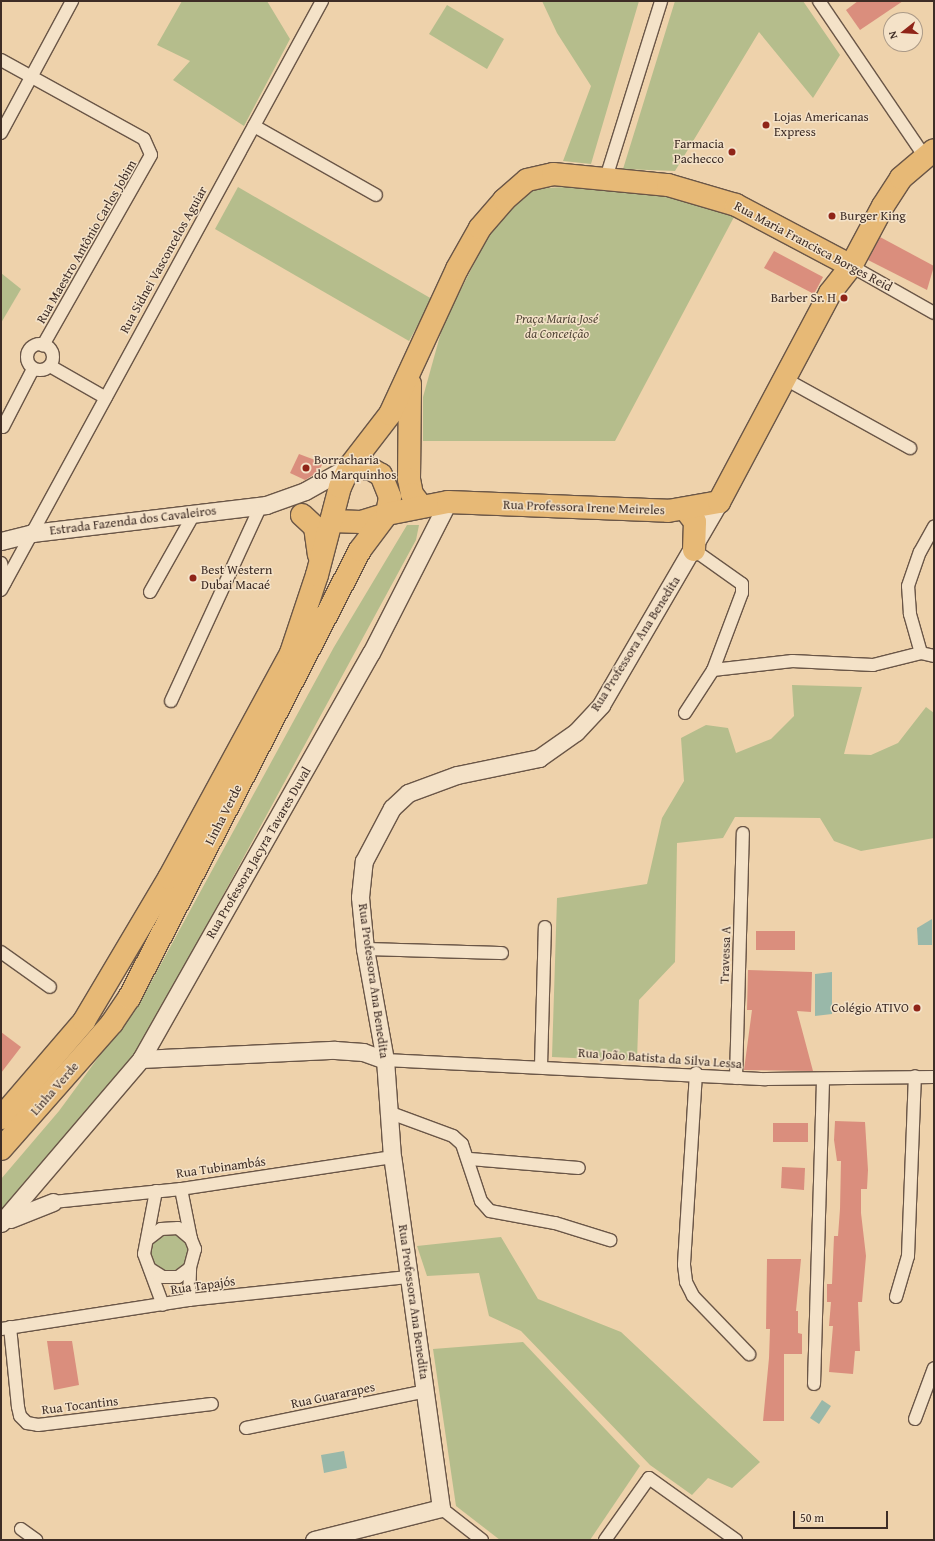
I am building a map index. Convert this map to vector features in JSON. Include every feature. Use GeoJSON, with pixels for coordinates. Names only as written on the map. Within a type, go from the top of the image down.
{"type":"FeatureCollection","features":[{"type":"Feature","properties":{"kind":"highway","name":"Rua Professora Ana Benedita"},"geometry":{"type":"LineString","coordinates":[[719,502],[786,379],[830,293],[851,266],[901,178],[929,154]]}},
{"type":"Feature","properties":{"kind":"highway","name":"Rua Maria Francisca Borges Reid"},"geometry":{"type":"LineString","coordinates":[[331,521],[340,487],[350,466],[390,414],[457,269],[480,228],[504,200],[527,180],[540,175],[606,178],[668,185],[700,193],[736,205],[851,266]]}},
{"type":"Feature","properties":{"kind":"highway"},"geometry":{"type":"LineString","coordinates":[[821,250],[835,269],[830,293]]}},
{"type":"Feature","properties":{"kind":"highway","name":"Rua Maria Francisca Borges Reid"},"geometry":{"type":"LineString","coordinates":[[413,367],[407,411],[409,479],[412,494],[421,506]]}},
{"type":"Feature","properties":{"kind":"highway"},"geometry":{"type":"LineString","coordinates":[[350,466],[371,469],[381,475],[390,498],[387,514]]}},
{"type":"Feature","properties":{"kind":"highway"},"geometry":{"type":"LineString","coordinates":[[331,521],[361,522],[421,506],[448,502]]}},
{"type":"Feature","properties":{"kind":"highway","name":"Rua Professora Irene Meireles"},"geometry":{"type":"LineString","coordinates":[[448,502],[684,509],[719,502]]}},
{"type":"Feature","properties":{"kind":"highway"},"geometry":{"type":"LineString","coordinates":[[684,509],[695,522],[694,550]]}},
{"type":"Feature","properties":{"kind":"highway","name":"Linha Verde"},"geometry":{"type":"LineString","coordinates":[[1,1149],[112,1022],[129,998],[360,550],[387,514]]}},
{"type":"Feature","properties":{"kind":"highway"},"geometry":{"type":"LineString","coordinates":[[302,515],[317,534],[317,575]]}},
{"type":"Feature","properties":{"kind":"highway","name":"Linha Verde"},"geometry":{"type":"LineString","coordinates":[[1,1118],[84,1021],[131,946],[290,653],[317,575],[331,521]]}},
{"type":"Feature","properties":{"kind":"street"},"geometry":{"type":"LineString","coordinates":[[1,133],[32,78],[72,1]]}},
{"type":"Feature","properties":{"kind":"street","name":"Rua Sidnei Vasconcelos Aguiar"},"geometry":{"type":"LineString","coordinates":[[3,587],[322,1]]}},
{"type":"Feature","properties":{"kind":"street"},"geometry":{"type":"LineString","coordinates":[[606,178],[660,1]]}},
{"type":"Feature","properties":{"kind":"street"},"geometry":{"type":"LineString","coordinates":[[819,1],[929,154]]}},
{"type":"Feature","properties":{"kind":"street"},"geometry":{"type":"LineString","coordinates":[[1,60],[32,78]]}},
{"type":"Feature","properties":{"kind":"street","name":"Rua Maestro Antônio Carlos Jobim"},"geometry":{"type":"LineString","coordinates":[[32,78],[144,139],[151,155],[43,345]]}},
{"type":"Feature","properties":{"kind":"street"},"geometry":{"type":"LineString","coordinates":[[254,126],[376,195]]}},
{"type":"Feature","properties":{"kind":"street","name":"Rua Maria Francisca Borges Reid"},"geometry":{"type":"LineString","coordinates":[[851,266],[934,313]]}},
{"type":"Feature","properties":{"kind":"street"},"geometry":{"type":"LineString","coordinates":[[36,345],[43,345],[53,354],[50,366],[42,370],[33,368],[27,356],[36,345]]}},
{"type":"Feature","properties":{"kind":"street"},"geometry":{"type":"LineString","coordinates":[[50,366],[106,398]]}},
{"type":"Feature","properties":{"kind":"street"},"geometry":{"type":"LineString","coordinates":[[3,427],[33,368]]}},
{"type":"Feature","properties":{"kind":"street"},"geometry":{"type":"LineString","coordinates":[[786,379],[910,448]]}},
{"type":"Feature","properties":{"kind":"street","name":"Estrada Fazenda dos Cavaleiros"},"geometry":{"type":"LineString","coordinates":[[1,541],[32,533],[264,505],[305,491],[350,466]]}},
{"type":"Feature","properties":{"kind":"street","name":"Rua Professora Jacyra Tavares Duval"},"geometry":{"type":"LineString","coordinates":[[1,1223],[38,1182],[141,1059],[368,660],[448,502]]}},
{"type":"Feature","properties":{"kind":"street","name":"Rua Professora Ana Benedita"},"geometry":{"type":"LineString","coordinates":[[441,1508],[426,1391],[392,1157],[385,1060],[366,948],[360,897],[363,869],[392,808],[408,793],[426,785],[540,758],[576,732],[601,705],[694,550],[719,502]]}},
{"type":"Feature","properties":{"kind":"street"},"geometry":{"type":"LineString","coordinates":[[171,701],[264,505]]}},
{"type":"Feature","properties":{"kind":"street","name":"Estrada Fazenda dos Cavaleiros"},"geometry":{"type":"LineString","coordinates":[[264,505],[331,521]]}},
{"type":"Feature","properties":{"kind":"street"},"geometry":{"type":"LineString","coordinates":[[150,592],[194,514]]}},
{"type":"Feature","properties":{"kind":"street"},"geometry":{"type":"LineString","coordinates":[[921,653],[910,614],[908,586],[920,552],[934,527]]}},
{"type":"Feature","properties":{"kind":"street"},"geometry":{"type":"LineString","coordinates":[[685,712],[713,670],[742,593],[742,584],[694,550]]}},
{"type":"Feature","properties":{"kind":"street"},"geometry":{"type":"LineString","coordinates":[[1,563],[3,587]]}},
{"type":"Feature","properties":{"kind":"street"},"geometry":{"type":"LineString","coordinates":[[713,670],[792,661],[873,665],[921,653],[934,656]]}},
{"type":"Feature","properties":{"kind":"street","name":"Travessa A"},"geometry":{"type":"LineString","coordinates":[[736,1078],[743,833]]}},
{"type":"Feature","properties":{"kind":"street"},"geometry":{"type":"LineString","coordinates":[[542,1066],[545,927]]}},
{"type":"Feature","properties":{"kind":"street"},"geometry":{"type":"LineString","coordinates":[[366,948],[502,953]]}},
{"type":"Feature","properties":{"kind":"street"},"geometry":{"type":"LineString","coordinates":[[1,952],[50,987]]}},
{"type":"Feature","properties":{"kind":"street"},"geometry":{"type":"LineString","coordinates":[[141,1059],[335,1050],[363,1052],[385,1060]]}},
{"type":"Feature","properties":{"kind":"street","name":"Rua João Batista da Silva Lessa"},"geometry":{"type":"LineString","coordinates":[[385,1060],[696,1073],[736,1078],[823,1079],[915,1076],[934,1077]]}},
{"type":"Feature","properties":{"kind":"street"},"geometry":{"type":"LineString","coordinates":[[696,1073],[684,1264],[686,1282],[693,1296],[749,1354]]}},
{"type":"Feature","properties":{"kind":"street"},"geometry":{"type":"LineString","coordinates":[[896,1297],[905,1272],[909,1242],[915,1076]]}},
{"type":"Feature","properties":{"kind":"street"},"geometry":{"type":"LineString","coordinates":[[814,1384],[823,1079]]}},
{"type":"Feature","properties":{"kind":"street"},"geometry":{"type":"LineString","coordinates":[[388,1112],[453,1136],[462,1144],[470,1159],[481,1201],[490,1211],[555,1223],[610,1240]]}},
{"type":"Feature","properties":{"kind":"street","name":"Rua Tubinambás"},"geometry":{"type":"LineString","coordinates":[[53,1202],[181,1189],[392,1157]]}},
{"type":"Feature","properties":{"kind":"street"},"geometry":{"type":"LineString","coordinates":[[470,1159],[579,1168]]}},
{"type":"Feature","properties":{"kind":"street"},"geometry":{"type":"LineString","coordinates":[[38,1182],[37,1195],[53,1202]]}},
{"type":"Feature","properties":{"kind":"street"},"geometry":{"type":"LineString","coordinates":[[181,1189],[195,1255],[190,1268],[189,1300]]}},
{"type":"Feature","properties":{"kind":"street"},"geometry":{"type":"LineString","coordinates":[[156,1191],[144,1254],[163,1305]]}},
{"type":"Feature","properties":{"kind":"street","name":"Rua Professora Jacyra Tavares Duval"},"geometry":{"type":"LineString","coordinates":[[1,1223],[53,1202]]}},
{"type":"Feature","properties":{"kind":"street"},"geometry":{"type":"LineString","coordinates":[[148,1239],[170,1227],[178,1228],[191,1239]]}},
{"type":"Feature","properties":{"kind":"street"},"geometry":{"type":"LineString","coordinates":[[150,1269],[170,1278],[190,1268]]}},
{"type":"Feature","properties":{"kind":"street","name":"Rua Tapajós"},"geometry":{"type":"LineString","coordinates":[[6,1328],[189,1300],[409,1277]]}},
{"type":"Feature","properties":{"kind":"street","name":"Rua Tocantins"},"geometry":{"type":"LineString","coordinates":[[6,1328],[18,1407],[20,1416],[27,1423],[38,1425],[212,1404]]}},
{"type":"Feature","properties":{"kind":"street"},"geometry":{"type":"LineString","coordinates":[[914,1419],[934,1368]]}},
{"type":"Feature","properties":{"kind":"street","name":"Rua Guararapes"},"geometry":{"type":"LineString","coordinates":[[246,1428],[426,1391]]}},
{"type":"Feature","properties":{"kind":"street"},"geometry":{"type":"LineString","coordinates":[[605,1540],[649,1478],[736,1540]]}},
{"type":"Feature","properties":{"kind":"street"},"geometry":{"type":"LineString","coordinates":[[314,1540],[441,1508],[482,1540]]}},
{"type":"Feature","properties":{"kind":"street"},"geometry":{"type":"LineString","coordinates":[[21,1529],[36,1540]]}},
{"type":"Feature","properties":{"kind":"green space"},"geometry":{"type":"Polygon","coordinates":[[[182,1],[267,1],[290,39],[244,126],[173,80],[190,61],[157,45],[182,1]]]}},
{"type":"Feature","properties":{"kind":"green space"},"geometry":{"type":"Polygon","coordinates":[[[542,1],[639,1],[591,164],[563,161],[591,86],[557,33],[542,1]]]}},
{"type":"Feature","properties":{"kind":"green space"},"geometry":{"type":"Polygon","coordinates":[[[675,1],[803,1],[840,55],[813,98],[759,32],[675,171],[623,169],[675,1]]]}},
{"type":"Feature","properties":{"kind":"green space"},"geometry":{"type":"Polygon","coordinates":[[[447,5],[504,39],[487,69],[429,34],[447,5]]]}},
{"type":"Feature","properties":{"kind":"green space","name":"Praça Maria José da Conceição"},"geometry":{"type":"Polygon","coordinates":[[[580,186],[671,196],[734,217],[615,441],[423,441],[423,397],[443,325],[485,242],[502,217],[532,189],[580,186]]]}},
{"type":"Feature","properties":{"kind":"green space"},"geometry":{"type":"Polygon","coordinates":[[[238,187],[432,299],[409,341],[215,229],[238,187]]]}},
{"type":"Feature","properties":{"kind":"green space"},"geometry":{"type":"Polygon","coordinates":[[[1,273],[21,289],[1,323],[1,273]]]}},
{"type":"Feature","properties":{"kind":"green space"},"geometry":{"type":"Polygon","coordinates":[[[407,525],[419,525],[416,540],[133,1061],[1,1214],[1,1179],[59,1111],[144,995],[334,647],[407,525]]]}},
{"type":"Feature","properties":{"kind":"green space"},"geometry":{"type":"Polygon","coordinates":[[[792,685],[862,687],[844,754],[871,755],[898,743],[926,707],[934,713],[934,838],[861,851],[834,841],[820,818],[735,817],[723,838],[677,843],[675,962],[639,1000],[637,1061],[552,1057],[557,898],[647,884],[662,818],[684,781],[681,738],[706,725],[728,728],[736,753],[771,739],[794,716],[792,685]]]}},
{"type":"Feature","properties":{"kind":"green space"},"geometry":{"type":"Polygon","coordinates":[[[169,1233],[179,1236],[185,1242],[188,1252],[185,1262],[179,1268],[169,1271],[159,1268],[153,1262],[150,1252],[153,1242],[159,1236],[169,1233]]]}},
{"type":"Feature","properties":{"kind":"green space"},"geometry":{"type":"Polygon","coordinates":[[[501,1237],[538,1299],[621,1332],[760,1462],[732,1488],[708,1478],[692,1495],[650,1465],[521,1331],[489,1316],[479,1273],[427,1276],[417,1246],[501,1237]]]}},
{"type":"Feature","properties":{"kind":"green space"},"geometry":{"type":"Polygon","coordinates":[[[523,1342],[640,1466],[590,1540],[500,1540],[456,1506],[433,1349],[523,1342]]]}},
{"type":"Feature","properties":{"kind":"shaded area"},"geometry":{"type":"Polygon","coordinates":[[[932,919],[932,945],[918,945],[917,928],[932,919]]]}},
{"type":"Feature","properties":{"kind":"shaded area"},"geometry":{"type":"Polygon","coordinates":[[[832,972],[832,1014],[815,1016],[815,974],[832,972]]]}},
{"type":"Feature","properties":{"kind":"shaded area"},"geometry":{"type":"Polygon","coordinates":[[[822,1400],[831,1406],[819,1424],[810,1418],[822,1400]]]}},
{"type":"Feature","properties":{"kind":"shaded area"},"geometry":{"type":"Polygon","coordinates":[[[344,1451],[347,1468],[324,1473],[321,1455],[344,1451]]]}},
{"type":"Feature","properties":{"kind":"building"},"geometry":{"type":"Polygon","coordinates":[[[858,1],[903,1],[887,12],[883,12],[883,14],[860,30],[846,10],[858,1]]]}},
{"type":"Feature","properties":{"kind":"building"},"geometry":{"type":"Polygon","coordinates":[[[880,237],[934,266],[927,290],[868,260],[880,237]]]}},
{"type":"Feature","properties":{"kind":"building"},"geometry":{"type":"Polygon","coordinates":[[[774,251],[823,277],[814,294],[764,268],[774,251]]]}},
{"type":"Feature","properties":{"kind":"building","name":"Borracharia do Marquinhos"},"geometry":{"type":"Polygon","coordinates":[[[299,454],[323,463],[318,472],[305,480],[290,473],[299,454]]]}},
{"type":"Feature","properties":{"kind":"building"},"geometry":{"type":"Polygon","coordinates":[[[756,931],[795,931],[795,950],[756,950],[756,931]]]}},
{"type":"Feature","properties":{"kind":"building"},"geometry":{"type":"Polygon","coordinates":[[[748,970],[812,972],[811,1012],[797,1011],[813,1071],[744,1070],[752,1010],[747,1010],[748,970]]]}},
{"type":"Feature","properties":{"kind":"building"},"geometry":{"type":"Polygon","coordinates":[[[1,1032],[21,1047],[1,1073],[1,1032]]]}},
{"type":"Feature","properties":{"kind":"building"},"geometry":{"type":"Polygon","coordinates":[[[835,1121],[865,1122],[868,1170],[867,1189],[861,1189],[861,1213],[866,1256],[862,1302],[858,1302],[860,1351],[855,1351],[853,1374],[829,1372],[833,1326],[829,1326],[831,1302],[827,1302],[827,1284],[832,1284],[834,1236],[838,1236],[840,1209],[841,1161],[837,1161],[834,1140],[835,1121]]]}},
{"type":"Feature","properties":{"kind":"building"},"geometry":{"type":"Polygon","coordinates":[[[773,1123],[808,1123],[808,1142],[773,1142],[773,1123]]]}},
{"type":"Feature","properties":{"kind":"building"},"geometry":{"type":"Polygon","coordinates":[[[782,1167],[805,1168],[804,1190],[781,1188],[782,1167]]]}},
{"type":"Feature","properties":{"kind":"building"},"geometry":{"type":"Polygon","coordinates":[[[767,1259],[801,1259],[796,1311],[798,1311],[798,1333],[802,1334],[802,1354],[784,1354],[784,1421],[763,1421],[769,1358],[770,1329],[766,1329],[767,1259]]]}},
{"type":"Feature","properties":{"kind":"building"},"geometry":{"type":"Polygon","coordinates":[[[47,1341],[72,1341],[79,1385],[54,1390],[47,1341]]]}},
{"type":"Feature","properties":{"kind":"place","name":"Lojas Americanas Express"},"geometry":{"type":"Point","coordinates":[766,125]}},
{"type":"Feature","properties":{"kind":"place","name":"Farmacia Pachecco"},"geometry":{"type":"Point","coordinates":[732,152]}},
{"type":"Feature","properties":{"kind":"place","name":"Burger King"},"geometry":{"type":"Point","coordinates":[832,216]}},
{"type":"Feature","properties":{"kind":"place","name":"Barber Sr. H"},"geometry":{"type":"Point","coordinates":[844,298]}},
{"type":"Feature","properties":{"kind":"place","name":"Borracharia do Marquinhos"},"geometry":{"type":"Point","coordinates":[306,468]}},
{"type":"Feature","properties":{"kind":"place","name":"Best Western Dubai Macaé"},"geometry":{"type":"Point","coordinates":[193,578]}},
{"type":"Feature","properties":{"kind":"place","name":"Colégio ATIVO"},"geometry":{"type":"Point","coordinates":[917,1008]}}]}
